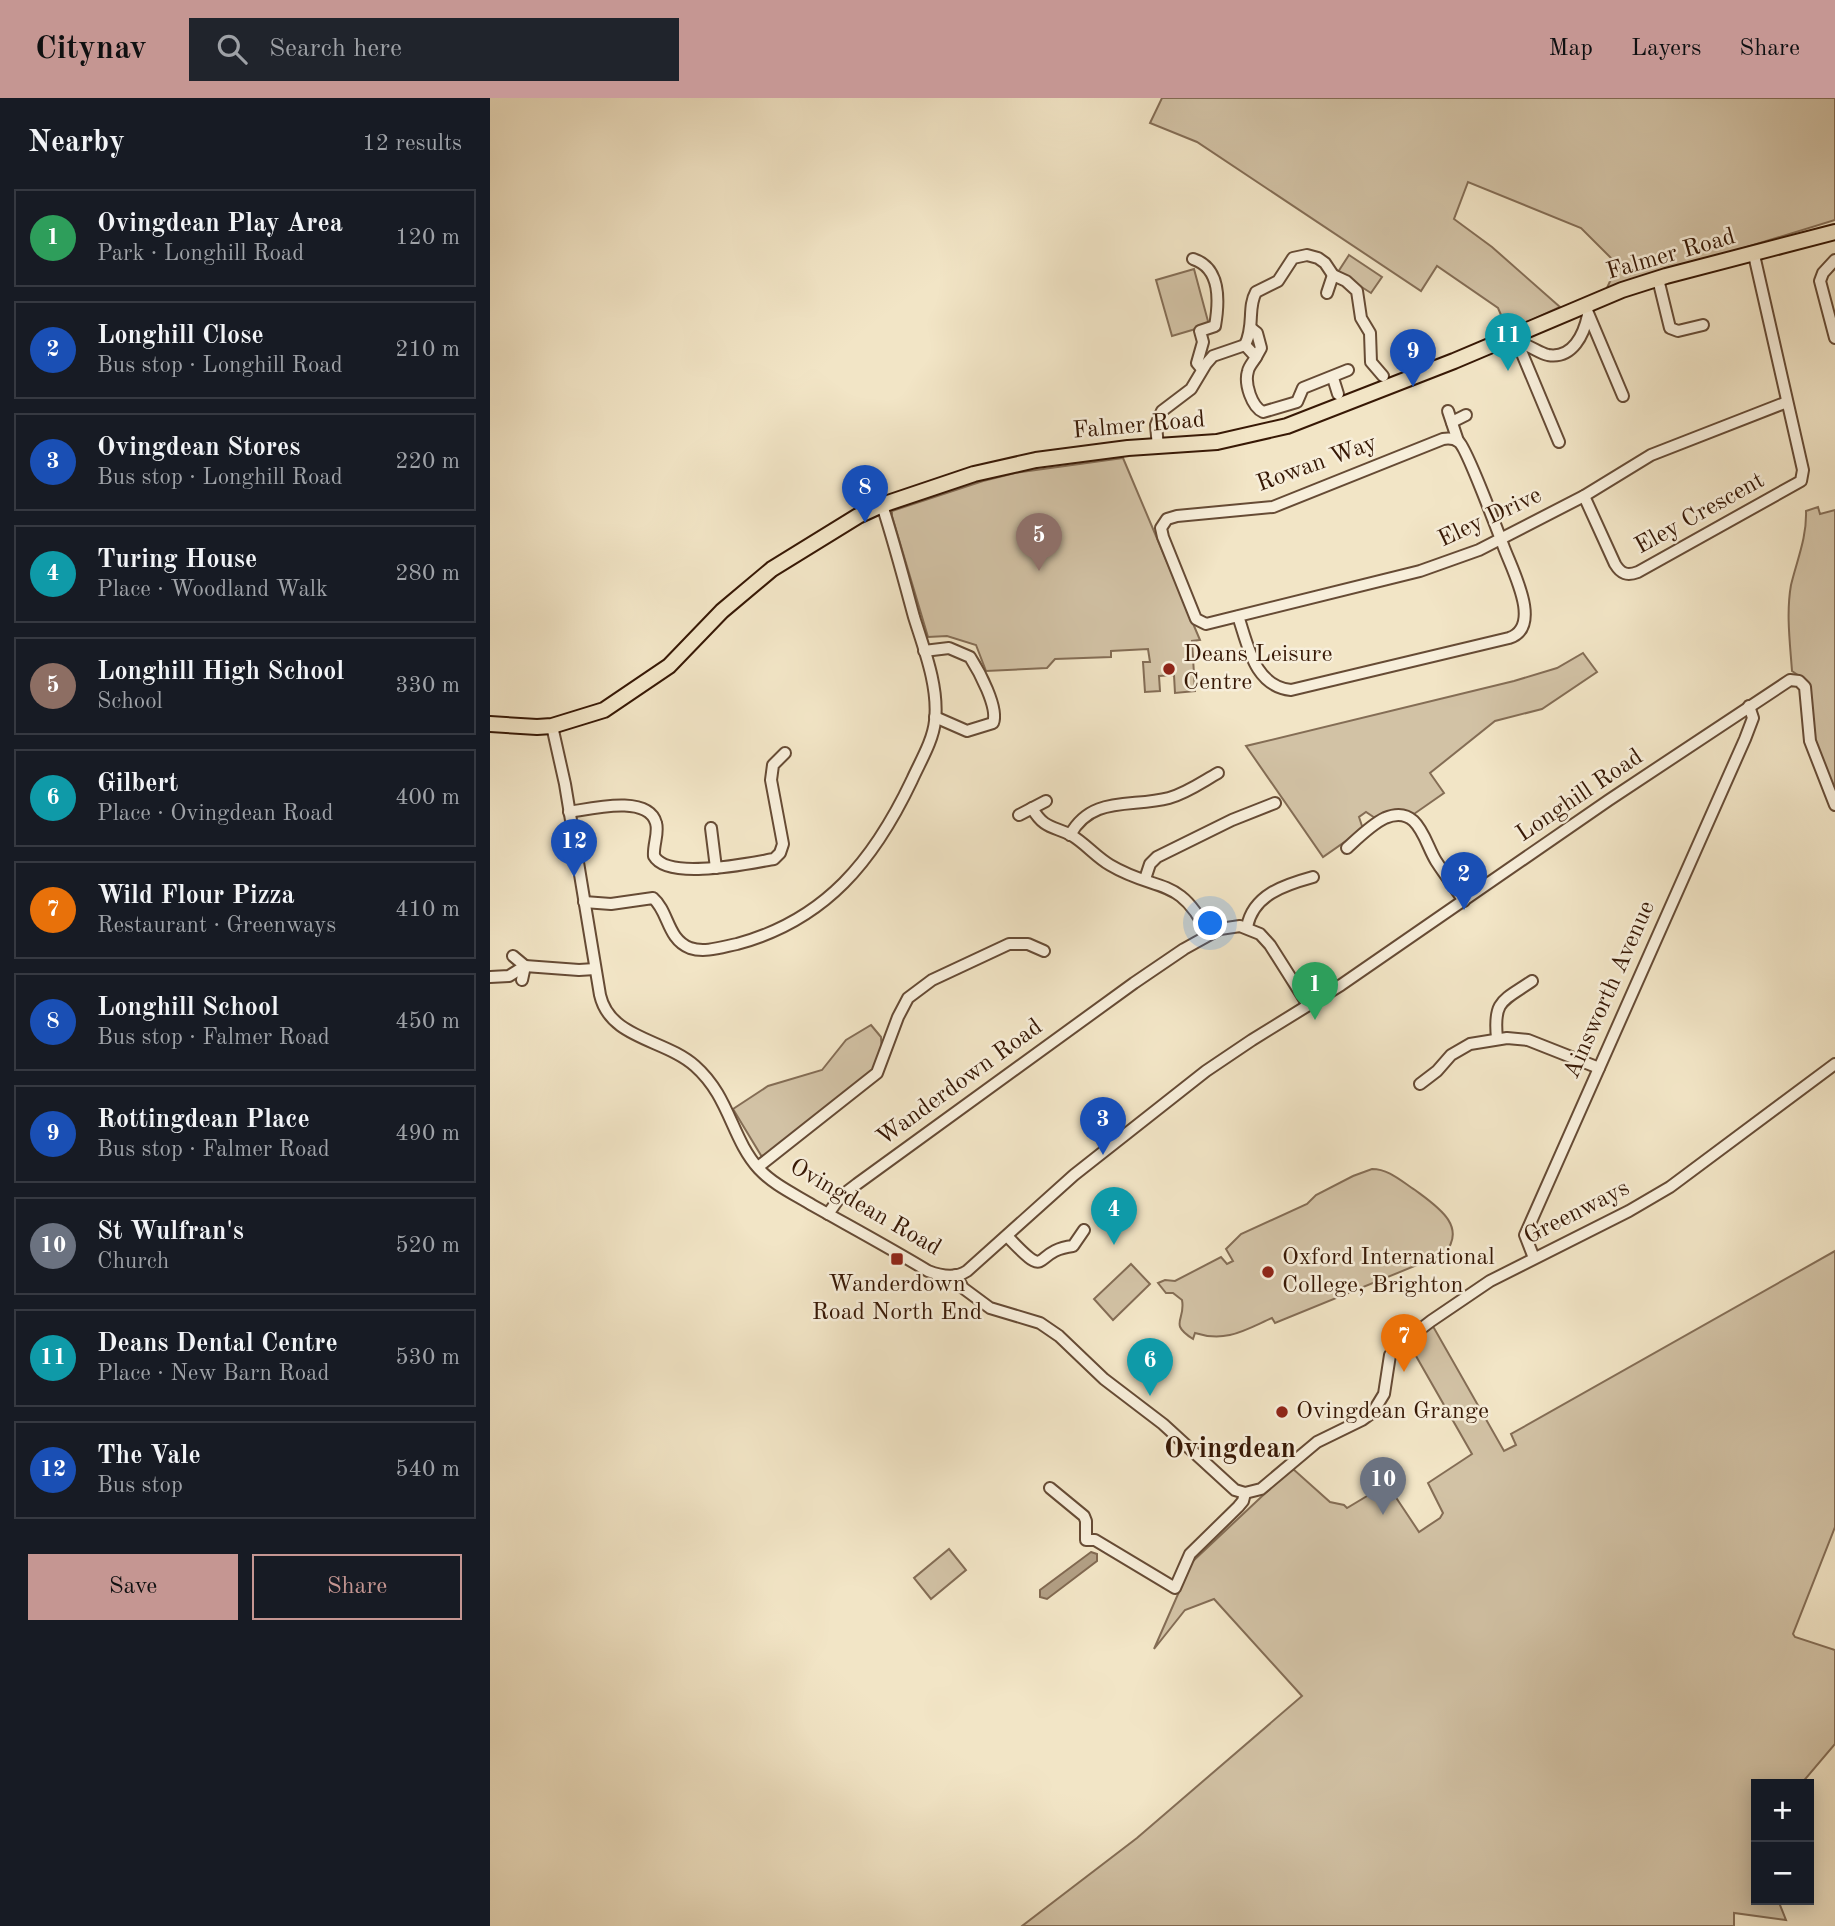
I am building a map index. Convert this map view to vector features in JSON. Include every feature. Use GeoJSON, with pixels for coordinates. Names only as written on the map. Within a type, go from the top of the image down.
{"type":"FeatureCollection","features":[{"type":"Feature","properties":{"kind":"main road","name":"Falmer Road"},"geometry":{"type":"LineString","coordinates":[[490,724],[552,726],[604,710],[669,666],[722,611],[772,569],[858,516],[882,505],[974,474],[1036,460],[1217,442],[1287,426],[1520,339],[1658,279],[1835,232]]}},
{"type":"Feature","properties":{"kind":"street"},"geometry":{"type":"LineString","coordinates":[[1754,255],[1787,402]]}},
{"type":"Feature","properties":{"kind":"street"},"geometry":{"type":"LineString","coordinates":[[1158,447],[1156,430],[1162,411],[1191,389],[1213,356],[1245,345],[1252,329],[1253,296],[1259,289],[1278,281],[1293,258],[1314,256],[1325,262],[1333,275],[1352,285],[1358,293],[1361,318],[1370,333],[1371,362],[1383,376]]}},
{"type":"Feature","properties":{"kind":"street"},"geometry":{"type":"LineString","coordinates":[[1193,259],[1200,261],[1208,270],[1219,296],[1215,326],[1195,332],[1203,342],[1196,361],[1202,369]]}},
{"type":"Feature","properties":{"kind":"street"},"geometry":{"type":"LineString","coordinates":[[1835,260],[1821,278],[1820,285],[1835,338]]}},
{"type":"Feature","properties":{"kind":"street"},"geometry":{"type":"LineString","coordinates":[[1327,293],[1333,275]]}},
{"type":"Feature","properties":{"kind":"street"},"geometry":{"type":"LineString","coordinates":[[1658,279],[1671,328],[1678,331],[1703,325]]}},
{"type":"Feature","properties":{"kind":"street"},"geometry":{"type":"LineString","coordinates":[[1520,339],[1547,355],[1566,352],[1580,339],[1587,310]]}},
{"type":"Feature","properties":{"kind":"street"},"geometry":{"type":"LineString","coordinates":[[1587,310],[1623,396]]}},
{"type":"Feature","properties":{"kind":"street"},"geometry":{"type":"LineString","coordinates":[[1252,329],[1257,333],[1261,348],[1248,370],[1247,378],[1255,405],[1262,412],[1297,402],[1302,389],[1348,370]]}},
{"type":"Feature","properties":{"kind":"street"},"geometry":{"type":"LineString","coordinates":[[1520,339],[1521,351],[1559,442]]}},
{"type":"Feature","properties":{"kind":"street"},"geometry":{"type":"LineString","coordinates":[[1245,345],[1256,356]]}},
{"type":"Feature","properties":{"kind":"street"},"geometry":{"type":"LineString","coordinates":[[1333,378],[1339,394]]}},
{"type":"Feature","properties":{"kind":"street","name":"Eley Crescent"},"geometry":{"type":"LineString","coordinates":[[1584,496],[1616,566],[1624,574],[1635,573],[1801,482],[1803,470],[1787,402]]}},
{"type":"Feature","properties":{"kind":"street","name":"Eley Drive"},"geometry":{"type":"LineString","coordinates":[[1195,617],[1206,624],[1458,558],[1501,540],[1584,496],[1658,452],[1787,402]]}},
{"type":"Feature","properties":{"kind":"street"},"geometry":{"type":"LineString","coordinates":[[1238,616],[1259,672],[1272,684],[1287,690],[1307,688],[1509,638],[1521,631],[1526,615],[1501,540],[1463,447],[1458,441],[1450,416],[1466,415]]}},
{"type":"Feature","properties":{"kind":"street","name":"Rowan Way"},"geometry":{"type":"LineString","coordinates":[[1195,617],[1161,533],[1167,519],[1269,508],[1443,439],[1458,441]]}},
{"type":"Feature","properties":{"kind":"street"},"geometry":{"type":"LineString","coordinates":[[584,902],[611,904],[653,898],[679,942],[701,950],[752,940],[796,920],[839,888],[877,843],[911,781],[931,736],[935,717],[933,689],[924,651],[882,505]]}},
{"type":"Feature","properties":{"kind":"street"},"geometry":{"type":"LineString","coordinates":[[924,651],[949,648],[969,656],[993,706],[995,719],[993,723],[965,732],[935,717]]}},
{"type":"Feature","properties":{"kind":"street","name":"Longhill Road"},"geometry":{"type":"LineString","coordinates":[[956,1275],[967,1271],[1040,1203],[1147,1116],[1252,1040],[1464,901],[1749,706],[1793,680],[1802,683],[1806,691],[1810,741],[1835,805]]}},
{"type":"Feature","properties":{"kind":"street","name":"Ainsworth Avenue"},"geometry":{"type":"LineString","coordinates":[[1534,1258],[1525,1235],[1745,739],[1753,718],[1749,706]]}},
{"type":"Feature","properties":{"kind":"street"},"geometry":{"type":"LineString","coordinates":[[1735,716],[1744,726],[1745,739]]}},
{"type":"Feature","properties":{"kind":"street","name":"Ovingdean Road"},"geometry":{"type":"LineString","coordinates":[[552,726],[601,1000],[611,1018],[625,1029],[668,1048],[695,1066],[719,1094],[745,1147],[758,1167],[771,1180],[928,1271],[941,1275],[956,1275],[963,1288],[990,1308],[1040,1323],[1059,1336],[1104,1380],[1163,1424],[1235,1490],[1245,1493]]}},
{"type":"Feature","properties":{"kind":"street"},"geometry":{"type":"LineString","coordinates":[[569,812],[613,805],[643,809],[656,823],[653,850],[656,861],[702,871],[775,859],[783,844],[771,780],[774,765],[785,753]]}},
{"type":"Feature","properties":{"kind":"street"},"geometry":{"type":"LineString","coordinates":[[1070,835],[1079,820],[1092,811],[1167,798],[1188,791],[1213,775],[1203,768]]}},
{"type":"Feature","properties":{"kind":"street"},"geometry":{"type":"LineString","coordinates":[[1019,815],[1046,801]]}},
{"type":"Feature","properties":{"kind":"street"},"geometry":{"type":"LineString","coordinates":[[1144,879],[1150,864],[1157,857],[1249,807],[1275,803]]}},
{"type":"Feature","properties":{"kind":"street"},"geometry":{"type":"LineString","coordinates":[[1032,808],[1045,825],[1070,835],[1110,865],[1171,888],[1185,898],[1194,908],[1208,934]]}},
{"type":"Feature","properties":{"kind":"street"},"geometry":{"type":"LineString","coordinates":[[1347,848],[1389,817],[1400,816],[1413,820],[1424,833],[1435,859],[1464,901]]}},
{"type":"Feature","properties":{"kind":"street"},"geometry":{"type":"LineString","coordinates":[[1364,817],[1373,827]]}},
{"type":"Feature","properties":{"kind":"street"},"geometry":{"type":"LineString","coordinates":[[711,828],[716,868]]}},
{"type":"Feature","properties":{"kind":"street"},"geometry":{"type":"LineString","coordinates":[[1308,1005],[1268,941],[1247,927],[1252,909],[1261,899],[1312,877]]}},
{"type":"Feature","properties":{"kind":"street","name":"Wanderdown Road"},"geometry":{"type":"LineString","coordinates":[[828,1214],[843,1194],[1119,987],[1208,934],[1226,927],[1247,927]]}},
{"type":"Feature","properties":{"kind":"street"},"geometry":{"type":"LineString","coordinates":[[758,1167],[877,1073],[908,998],[932,980],[1009,944],[1028,944],[1044,951]]}},
{"type":"Feature","properties":{"kind":"street"},"geometry":{"type":"LineString","coordinates":[[513,956],[525,966],[595,969]]}},
{"type":"Feature","properties":{"kind":"street"},"geometry":{"type":"LineString","coordinates":[[490,977],[509,976],[525,966]]}},
{"type":"Feature","properties":{"kind":"street"},"geometry":{"type":"LineString","coordinates":[[522,980],[525,966]]}},
{"type":"Feature","properties":{"kind":"street"},"geometry":{"type":"LineString","coordinates":[[1497,1038],[1497,1009],[1500,1003],[1508,993],[1532,981]]}},
{"type":"Feature","properties":{"kind":"street"},"geometry":{"type":"LineString","coordinates":[[1420,1084],[1428,1071],[1462,1048],[1478,1041],[1497,1038],[1522,1038],[1599,1068]]}},
{"type":"Feature","properties":{"kind":"street","name":"Greenways"},"geometry":{"type":"LineString","coordinates":[[1245,1493],[1256,1491],[1265,1485],[1317,1442],[1373,1412],[1382,1398],[1387,1364],[1397,1347],[1490,1281],[1629,1211],[1670,1187],[1835,1063]]}},
{"type":"Feature","properties":{"kind":"street"},"geometry":{"type":"LineString","coordinates":[[1007,1236],[1035,1262],[1042,1261],[1057,1249],[1075,1250],[1084,1230]]}},
{"type":"Feature","properties":{"kind":"street"},"geometry":{"type":"LineString","coordinates":[[1050,1488],[1084,1516],[1086,1540],[1095,1540],[1175,1588],[1190,1554],[1238,1507],[1245,1493]]}},
{"type":"Feature","properties":{"kind":"shaded area"},"geometry":{"type":"Polygon","coordinates":[[[1162,98],[1835,98],[1835,220],[1606,290],[1612,277],[1623,270],[1581,228],[1468,182],[1454,219],[1492,247],[1560,307],[1508,331],[1498,308],[1437,266],[1421,291],[1197,142],[1150,123],[1162,98]]]}},
{"type":"Feature","properties":{"kind":"shaded area"},"geometry":{"type":"Polygon","coordinates":[[[1349,255],[1382,277],[1371,293],[1338,272],[1349,255]]]}},
{"type":"Feature","properties":{"kind":"shaded area"},"geometry":{"type":"Polygon","coordinates":[[[1194,269],[1209,325],[1172,336],[1156,280],[1194,269]]]}},
{"type":"Feature","properties":{"kind":"shaded area"},"geometry":{"type":"Polygon","coordinates":[[[1123,458],[1200,640],[1192,641],[1195,691],[1175,693],[1174,675],[1159,676],[1160,691],[1145,692],[1143,662],[1150,662],[1148,649],[1111,651],[1111,657],[1055,659],[1047,668],[986,671],[976,645],[947,636],[928,637],[892,511],[1015,473],[1123,458]]]}},
{"type":"Feature","properties":{"kind":"shaded area"},"geometry":{"type":"Polygon","coordinates":[[[1818,507],[1820,514],[1835,510],[1835,795],[1815,743],[1808,682],[1792,671],[1789,639],[1791,585],[1803,539],[1806,511],[1818,507]]]}},
{"type":"Feature","properties":{"kind":"shaded area"},"geometry":{"type":"Polygon","coordinates":[[[1583,653],[1597,672],[1542,709],[1495,721],[1430,773],[1444,793],[1414,814],[1406,811],[1375,818],[1366,812],[1359,817],[1363,829],[1323,857],[1246,746],[1514,681],[1557,668],[1583,653]]]}},
{"type":"Feature","properties":{"kind":"shaded area"},"geometry":{"type":"Polygon","coordinates":[[[871,1025],[881,1037],[882,1055],[870,1074],[762,1157],[733,1109],[768,1086],[822,1070],[846,1040],[871,1025]]]}},
{"type":"Feature","properties":{"kind":"shaded area"},"geometry":{"type":"Polygon","coordinates":[[[1372,1169],[1384,1171],[1400,1179],[1440,1209],[1451,1225],[1453,1234],[1451,1244],[1444,1254],[1275,1323],[1272,1318],[1226,1336],[1195,1333],[1193,1339],[1181,1329],[1182,1300],[1173,1293],[1166,1293],[1158,1283],[1165,1280],[1175,1281],[1221,1257],[1227,1264],[1233,1261],[1226,1249],[1241,1234],[1307,1204],[1316,1195],[1372,1169]]]}},
{"type":"Feature","properties":{"kind":"shaded area"},"geometry":{"type":"Polygon","coordinates":[[[1835,1251],[1835,1527],[1793,1634],[1835,1650],[1835,1744],[1805,1779],[1751,1779],[1751,1905],[1780,1905],[1786,1920],[1734,1913],[1734,1926],[1022,1926],[1137,1838],[1302,1696],[1214,1599],[1185,1610],[1154,1649],[1192,1562],[1292,1468],[1330,1502],[1347,1508],[1387,1484],[1419,1532],[1440,1518],[1443,1513],[1428,1483],[1472,1454],[1408,1342],[1431,1325],[1504,1451],[1516,1445],[1511,1434],[1835,1251]]]}},
{"type":"Feature","properties":{"kind":"shaded area"},"geometry":{"type":"Polygon","coordinates":[[[1131,1264],[1150,1284],[1113,1320],[1094,1299],[1131,1264]]]}},
{"type":"Feature","properties":{"kind":"shaded area"},"geometry":{"type":"Polygon","coordinates":[[[949,1549],[966,1570],[931,1599],[914,1578],[949,1549]]]}},
{"type":"Feature","properties":{"kind":"shaded area"},"geometry":{"type":"Polygon","coordinates":[[[1091,1552],[1097,1554],[1097,1561],[1047,1599],[1040,1597],[1040,1590],[1091,1552]]]}},
{"type":"Feature","properties":{"kind":"place","name":"Deans Dental Centre"},"geometry":{"type":"Point","coordinates":[1508,371]}},
{"type":"Feature","properties":{"kind":"place","name":"Rottingdean Place"},"geometry":{"type":"Point","coordinates":[1413,387]}},
{"type":"Feature","properties":{"kind":"place","name":"Longhill School"},"geometry":{"type":"Point","coordinates":[865,523]}},
{"type":"Feature","properties":{"kind":"place","name":"Longhill High School"},"geometry":{"type":"Point","coordinates":[1039,571]}},
{"type":"Feature","properties":{"kind":"place","name":"Deans Leisure Centre"},"geometry":{"type":"Point","coordinates":[1169,669]}},
{"type":"Feature","properties":{"kind":"place","name":"The Vale"},"geometry":{"type":"Point","coordinates":[574,877]}},
{"type":"Feature","properties":{"kind":"place","name":"Longhill Close"},"geometry":{"type":"Point","coordinates":[1464,910]}},
{"type":"Feature","properties":{"kind":"place","name":"Ovingdean Play Area"},"geometry":{"type":"Point","coordinates":[1315,1020]}},
{"type":"Feature","properties":{"kind":"place","name":"Ovingdean Stores"},"geometry":{"type":"Point","coordinates":[1103,1155]}},
{"type":"Feature","properties":{"kind":"place","name":"Turing House"},"geometry":{"type":"Point","coordinates":[1114,1245]}},
{"type":"Feature","properties":{"kind":"place","name":"Wanderdown Road North End"},"geometry":{"type":"Point","coordinates":[897,1259]}},
{"type":"Feature","properties":{"kind":"place","name":"Oxford International College, Brighton"},"geometry":{"type":"Point","coordinates":[1268,1272]}},
{"type":"Feature","properties":{"kind":"place","name":"Wild Flour Pizza"},"geometry":{"type":"Point","coordinates":[1404,1372]}},
{"type":"Feature","properties":{"kind":"place","name":"Gilbert"},"geometry":{"type":"Point","coordinates":[1150,1396]}},
{"type":"Feature","properties":{"kind":"place","name":"Ovingdean Grange"},"geometry":{"type":"Point","coordinates":[1282,1412]}},
{"type":"Feature","properties":{"kind":"place","name":"St Wulfran's"},"geometry":{"type":"Point","coordinates":[1383,1515]}},
{"type":"Feature","properties":{"kind":"district","name":"Ovingdean"},"geometry":{"type":"Point","coordinates":[1230,1450]}}]}
